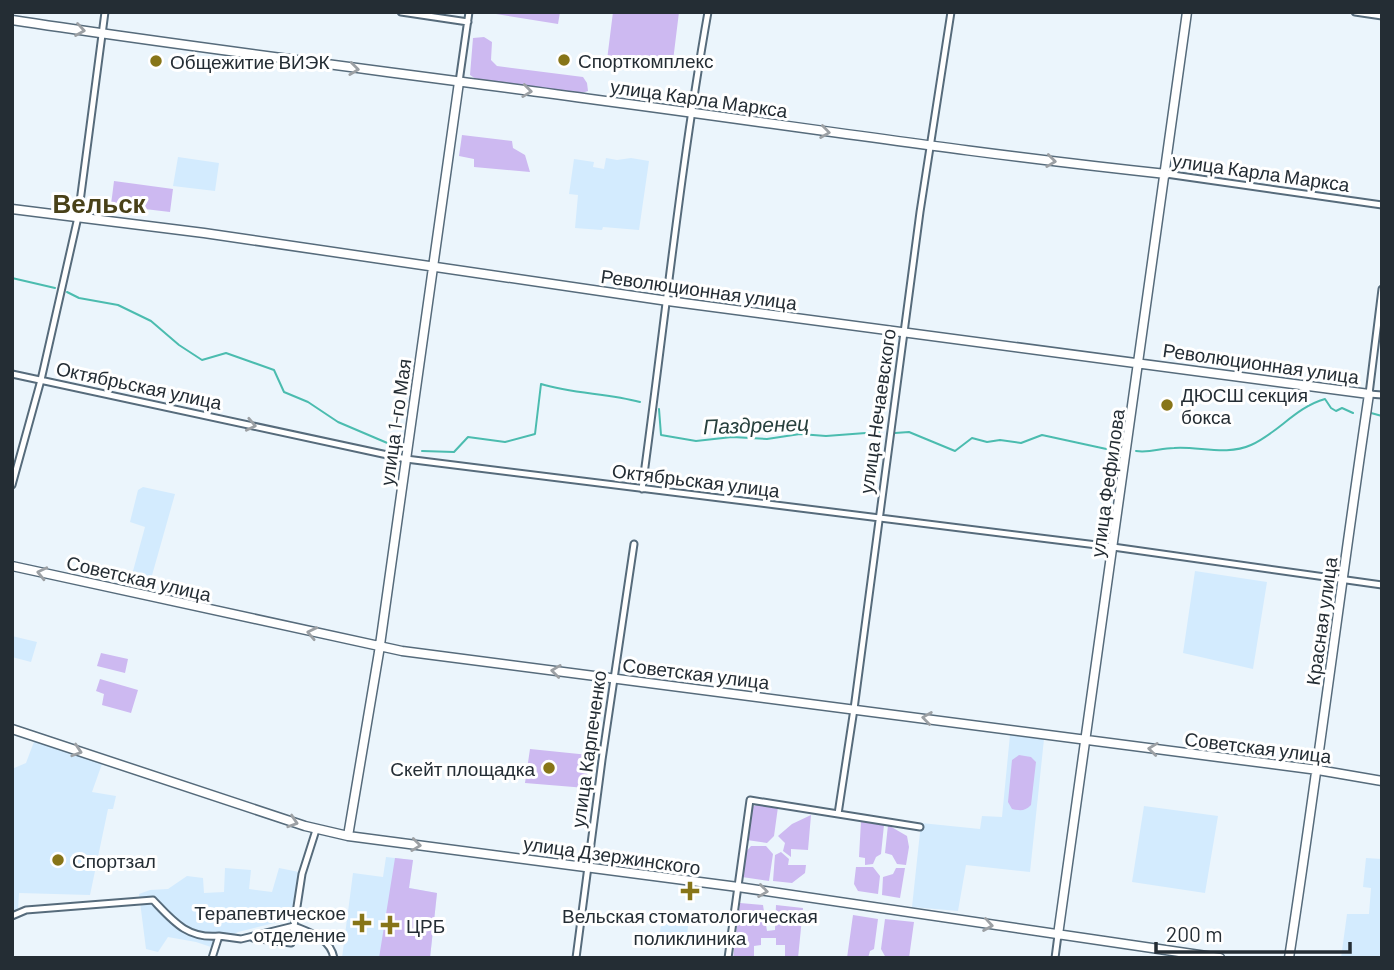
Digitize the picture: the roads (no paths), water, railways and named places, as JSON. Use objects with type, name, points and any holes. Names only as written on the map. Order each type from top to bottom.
[{"type":"main road","name":"улица Фефилова","points":[[1058,936],[1187,12]]},
{"type":"main road","name":"улица Карла Маркса","points":[[12,20],[930,146],[1166,174]]},
{"type":"main road","name":"улица 1-го Мая","points":[[348,836],[379,647],[459,82]]},
{"type":"main road","name":"Революционная улица","points":[[12,209],[434,266],[668,301],[1369,394]]},
{"type":"main road","name":"Красная улица","points":[[1289,958],[1318,770],[1369,394]]},
{"type":"main road","name":"Советская улица","points":[[12,566],[379,647],[1318,770],[1382,781]]},
{"type":"main road","name":"улица Дзержинского","points":[[12,729],[316,830],[738,887],[1220,958]]},
{"type":"street","points":[[12,485],[41,380],[78,217],[105,12]]},
{"type":"street","points":[[401,12],[467,22]]},
{"type":"street","name":"улица 1-го Мая","points":[[459,82],[469,12]]},
{"type":"street","points":[[642,489],[668,301],[677,204],[708,12]]},
{"type":"street","name":"улица Нечаевского","points":[[838,814],[855,709],[878,518],[951,12]]},
{"type":"street","points":[[1355,12],[1382,16]]},
{"type":"street","name":"улица Карла Маркса","points":[[1166,174],[1382,205]]},
{"type":"street","name":"Красная улица","points":[[1369,394],[1382,289]]},
{"type":"street","name":"Октябрьская улица","points":[[12,373],[406,459],[1113,547],[1382,585]]},
{"type":"street","name":"Революционная улица","points":[[1369,394],[1382,395]]},
{"type":"street","name":"улица Карпеченко","points":[[576,958],[613,678],[634,544]]},
{"type":"street","points":[[728,958],[750,800],[920,827]]},
{"type":"street","points":[[12,916],[26,910],[153,900],[178,926],[203,937],[291,943],[302,874],[316,830]]},
{"type":"street","points":[[247,938],[294,926],[317,935],[329,945],[334,958]]},
{"type":"street","points":[[212,958],[219,936]]},
{"type":"street","name":"улица Фефилова","points":[[1055,958],[1058,936]]},
{"type":"waterway","name":"Паздренец","points":[[12,278],[55,288]]},
{"type":"waterway","name":"Паздренец","points":[[67,292],[79,298],[118,305],[151,321],[202,360],[226,353],[274,370],[284,392],[308,402],[338,422],[392,445]]},
{"type":"waterway","name":"Паздренец","points":[[422,451],[454,452],[468,437],[505,442],[535,434],[541,384],[640,402]]},
{"type":"waterway","name":"Паздренец","points":[[1136,451],[1242,448],[1261,440],[1305,408],[1325,399],[1336,411],[1342,408],[1353,413]]},
{"type":"waterway","name":"Паздренец","points":[[659,409],[661,435],[696,441],[732,437],[767,439],[800,434],[826,436],[879,432]]},
{"type":"waterway","name":"Паздренец","points":[[1371,413],[1382,416]]},
{"type":"waterway","name":"Паздренец","points":[[895,433],[909,432],[955,451],[972,438],[987,442],[1000,440],[1021,443],[1042,435],[1111,450],[1119,448]]},
{"type":"place","name":"Спорткомплекс","points":[[564,60]]},
{"type":"place","name":"Общежитие ВИЭК","points":[[156,61]]},
{"type":"place","name":"ДЮСШ секция бокса","points":[[1167,405]]},
{"type":"place","name":"Скейт площадка","points":[[549,768]]},
{"type":"place","name":"Спортзал","points":[[58,860]]},
{"type":"place","name":"Вельская стоматологическая поликлиника","points":[[690,891]]},
{"type":"place","name":"Терапевтическое отделение","points":[[362,923]]},
{"type":"place","name":"ЦРБ","points":[[390,925]]},
{"type":"district","name":"Вельск","points":[[99,202]]}]
